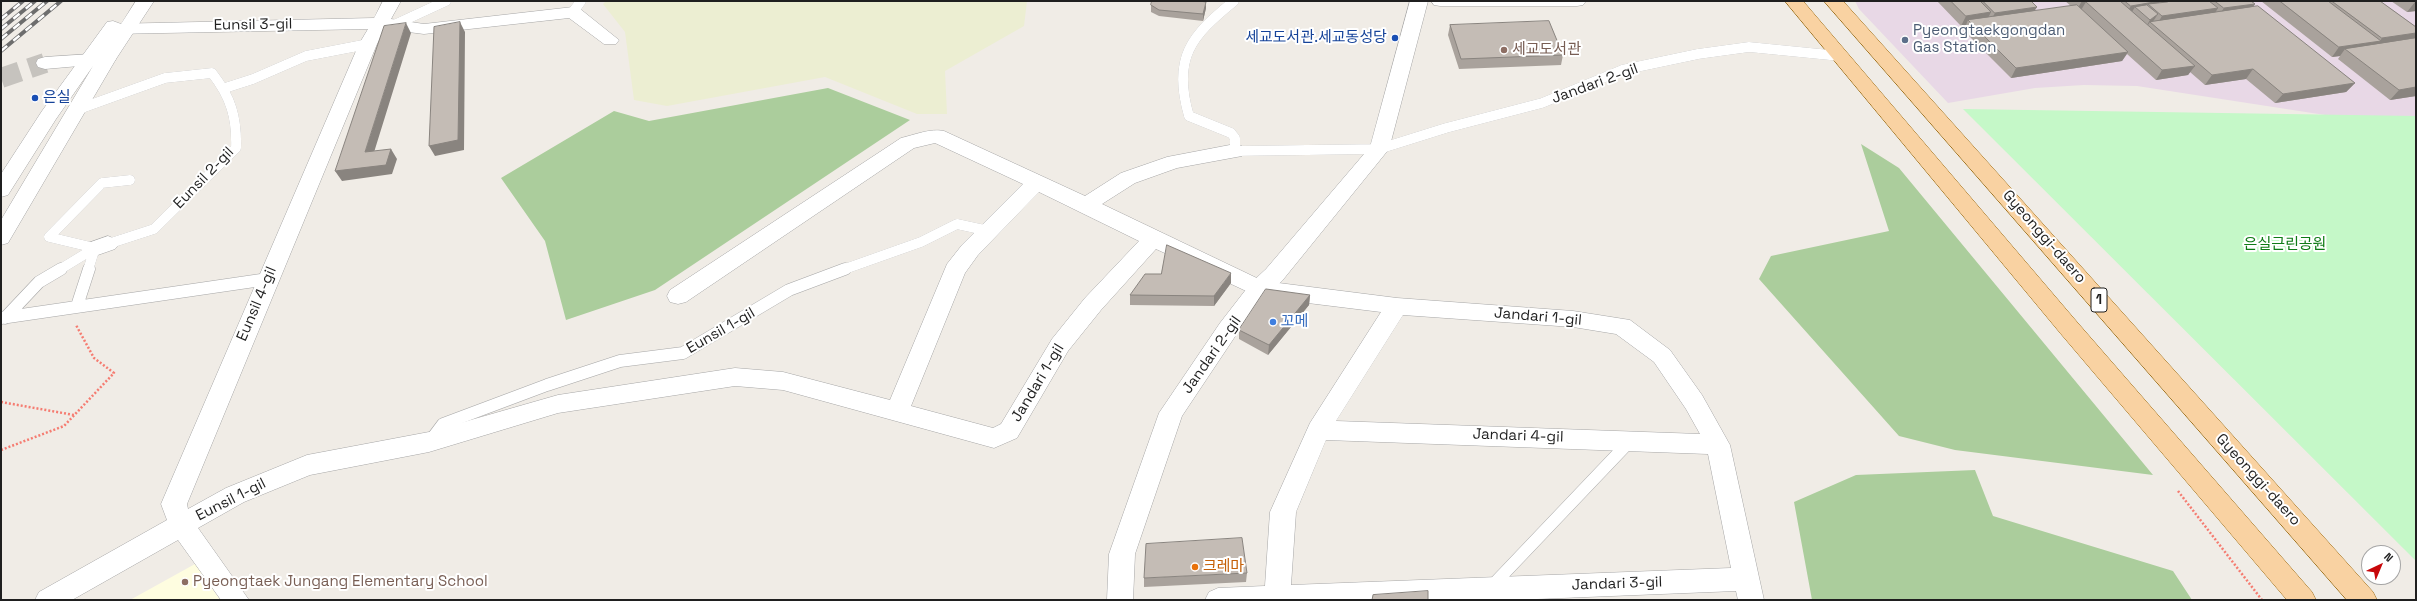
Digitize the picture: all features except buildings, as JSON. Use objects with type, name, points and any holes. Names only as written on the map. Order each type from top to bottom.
[{"type":"main road","points":[[1794,1],[2069,328],[2303,600]]},
{"type":"main road","name":"Gyeonggi-daero","points":[[1833,1],[2364,600]]},
{"type":"street","points":[[1,238],[79,109],[107,59],[120,28],[128,1]]},
{"type":"street","points":[[1,190],[87,61],[145,1]]},
{"type":"street","name":"Eunsil 4-gil","points":[[236,600],[182,526],[174,504],[368,44],[387,24],[392,1]]},
{"type":"street","name":"Jandari 2-gil","points":[[1120,600],[1122,554],[1171,413],[1228,329],[1259,289],[1274,275],[1379,149],[1419,1]]},
{"type":"street","points":[[1440,1],[1577,1]]},
{"type":"street","points":[[577,7],[610,40]]},
{"type":"street","name":"Eunsil 3-gil","points":[[120,28],[387,24],[424,29],[577,7]]},
{"type":"street","points":[[45,63],[107,59]]},
{"type":"street","points":[[678,296],[908,143],[937,136],[1086,205],[1128,178],[1174,162],[1235,151]]},
{"type":"street","points":[[892,410],[955,270],[970,250],[1037,182]]},
{"type":"street","name":"Jandari 1-gil","points":[[1086,205],[1153,240],[1259,289],[1397,306],[1573,319],[1622,326],[1662,356],[1694,402],[1718,445],[1749,589]]},
{"type":"street","name":"Jandari 1-gil","points":[[892,410],[994,438],[1009,431],[1060,345],[1093,304],[1153,240]]},
{"type":"street","points":[[1277,598],[1283,512],[1318,430],[1397,306]]},
{"type":"street","name":"Eunsil 1-gil","points":[[48,600],[182,526],[235,494],[307,465],[429,442],[558,404],[735,377],[782,381],[892,410]]},
{"type":"street","name":"Jandari 4-gil","points":[[1318,430],[1631,440],[1718,445]]},
{"type":"street","name":"Jandari 3-gil","points":[[1218,600],[1277,598],[1442,597],[1488,590],[1749,589]]},
{"type":"lane","name":"Eunsil 3-gil","points":[[387,24],[446,1]]},
{"type":"lane","points":[[1234,1],[1190,44],[1185,72],[1185,105],[1189,116],[1207,124],[1229,130],[1235,137],[1235,151]]},
{"type":"lane","points":[[225,88],[253,79],[306,56],[368,44]]},
{"type":"lane","name":"Jandari 2-gil","points":[[1235,151],[1379,149],[1446,128],[1542,103],[1622,70],[1698,54],[1749,47],[1840,56]]},
{"type":"lane","name":"Eunsil 2-gil","points":[[3,318],[39,282],[102,246],[154,229],[236,148],[238,125],[225,88],[212,74],[166,78],[79,109]]},
{"type":"lane","points":[[76,306],[102,246],[49,237],[102,183],[130,180]]},
{"type":"lane","name":"Eunsil 1-gil","points":[[429,442],[443,424],[547,385],[620,361],[684,353],[790,290],[827,274],[921,242],[957,224],[989,231]]},
{"type":"lane","points":[[3,318],[76,306],[268,279]]},
{"type":"lane","points":[[1488,590],[1631,440]]},
{"type":"path","points":[[1,450],[64,426],[114,373],[94,358],[77,325],[69,326]]},
{"type":"path","points":[[1,402],[74,415]]},
{"type":"shaded area","points":[[606,1],[1027,1],[1024,26],[945,71],[947,114],[917,114],[825,77],[667,106],[634,100],[625,32],[603,4]]},
{"type":"shaded area","points":[[1855,1],[2416,1],[2416,129],[2137,86],[2084,85],[2035,88],[1948,103],[1859,9]]},
{"type":"shaded area","name":"Pyeongtaek Jungang Elementary School","points":[[195,564],[220,600],[130,600]]},
{"type":"green space","points":[[828,88],[910,120],[655,290],[566,320],[545,241],[501,178],[614,111],[649,121]]},
{"type":"green space","name":"은실근린공원","points":[[1963,109],[2416,116],[2416,561]]},
{"type":"green space","points":[[1861,144],[1899,168],[2153,475],[1955,450],[1899,436],[1759,279],[1771,256],[1889,231]]},
{"type":"green space","points":[[1975,470],[1993,516],[2173,571],[2192,600],[1812,600],[1794,502],[1856,475]]},
{"type":"tunnel","points":[[1,78],[45,63]]},
{"type":"railway","points":[[1,19],[23,1]]},
{"type":"railway","points":[[1,29],[35,1]]},
{"type":"railway","points":[[1,39],[47,1]]},
{"type":"railway","points":[[1,51],[61,1]]},
{"type":"place","name":"세교도서관.세교동성당","points":[[1395,38]]},
{"type":"place","name":"Pyeongtaekgongdan Gas Station","points":[[1905,40]]},
{"type":"place","name":"세교도서관","points":[[1504,50]]},
{"type":"place","name":"은실","points":[[35,98]]},
{"type":"place","name":"꼬메","points":[[1273,322]]},
{"type":"place","name":"크레마","points":[[1195,567]]},
{"type":"place","name":"Pyeongtaek Jungang Elementary School","points":[[185,582]]}]
